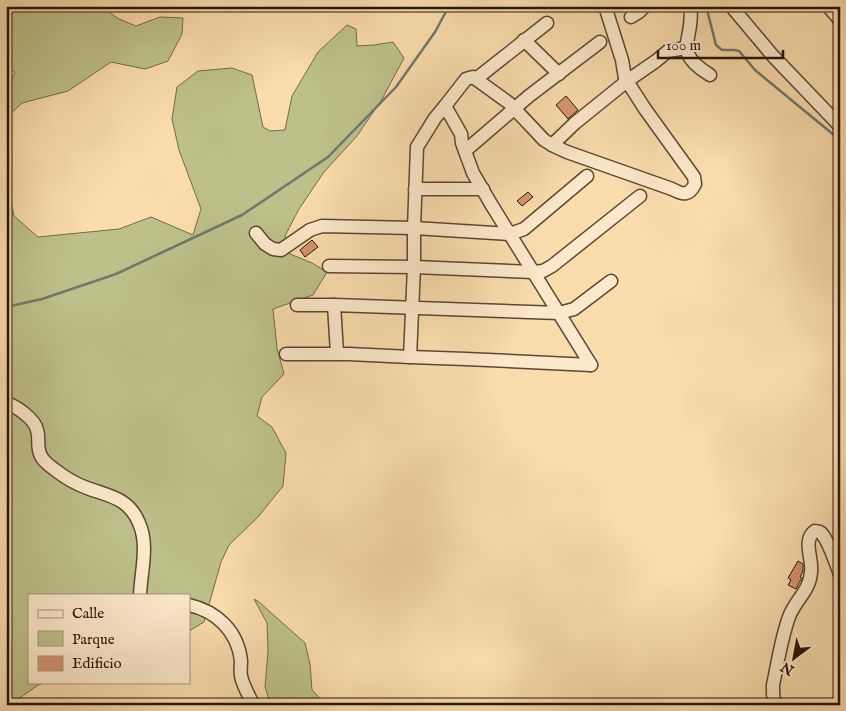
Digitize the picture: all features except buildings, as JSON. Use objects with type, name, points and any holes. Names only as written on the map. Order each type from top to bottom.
[{"type":"street","points":[[410,357],[417,147],[434,118],[466,79],[473,77],[509,103],[544,140],[552,145],[679,193],[690,192],[695,184],[694,177],[627,81],[605,6]]},
{"type":"street","points":[[631,17],[645,6]]},
{"type":"street","points":[[690,6],[692,19],[686,44],[687,52],[696,65],[710,75]]},
{"type":"street","points":[[731,6],[773,56],[840,126]]},
{"type":"street","points":[[828,6],[840,20]]},
{"type":"street","points":[[476,79],[547,23]]},
{"type":"street","points":[[524,40],[559,74]]},
{"type":"street","points":[[465,151],[514,108],[600,42]]},
{"type":"street","points":[[552,145],[575,123],[668,50],[686,48]]},
{"type":"street","points":[[286,354],[337,353],[591,365],[482,189],[473,173],[465,151],[462,134],[445,106]]},
{"type":"street","points":[[256,234],[265,244],[273,249],[281,250],[310,230],[322,226],[414,228],[510,234],[524,229],[587,176]]},
{"type":"street","points":[[415,189],[482,189]]},
{"type":"street","points":[[329,266],[543,271],[552,266],[640,196]]},
{"type":"street","points":[[297,305],[413,307],[559,313],[574,309],[611,281]]},
{"type":"street","points":[[334,305],[337,353]]},
{"type":"street","points":[[6,404],[16,407],[27,415],[37,428],[41,458],[70,480],[86,488],[114,496],[127,505],[134,513],[140,523],[144,543],[140,594]]},
{"type":"street","points":[[775,705],[773,685],[784,632],[790,614],[808,587],[812,572],[808,543],[811,534],[815,531],[823,535],[840,574]]},
{"type":"street","points":[[190,604],[202,608],[213,615],[232,634],[241,660],[240,673],[243,684],[253,705]]},
{"type":"green space","points":[[6,6],[100,6],[119,19],[136,26],[160,17],[183,18],[182,34],[168,61],[145,69],[111,62],[68,91],[22,103],[6,119],[6,91],[15,72],[6,67]]},
{"type":"green space","points":[[347,25],[356,29],[357,46],[393,42],[404,58],[382,99],[357,136],[324,172],[299,209],[285,236],[290,254],[312,263],[327,272],[313,295],[273,309],[277,348],[284,374],[262,397],[257,416],[272,427],[286,453],[283,486],[258,517],[229,545],[221,562],[204,622],[190,630],[190,594],[28,594],[28,684],[42,684],[10,705],[6,705],[6,172],[14,216],[38,237],[119,229],[151,217],[193,235],[201,209],[179,150],[172,119],[177,87],[198,71],[232,68],[252,75],[263,127],[270,131],[285,130],[292,96],[318,52]]},
{"type":"green space","points":[[254,599],[305,643],[310,664],[312,690],[326,705],[271,705],[265,687],[268,651],[267,623]]},
{"type":"waterway","points":[[6,307],[42,299],[116,274],[242,215],[328,157],[396,87],[435,32],[449,6]]},
{"type":"waterway","points":[[706,6],[716,45],[722,50],[739,51],[755,70],[840,140]]}]
